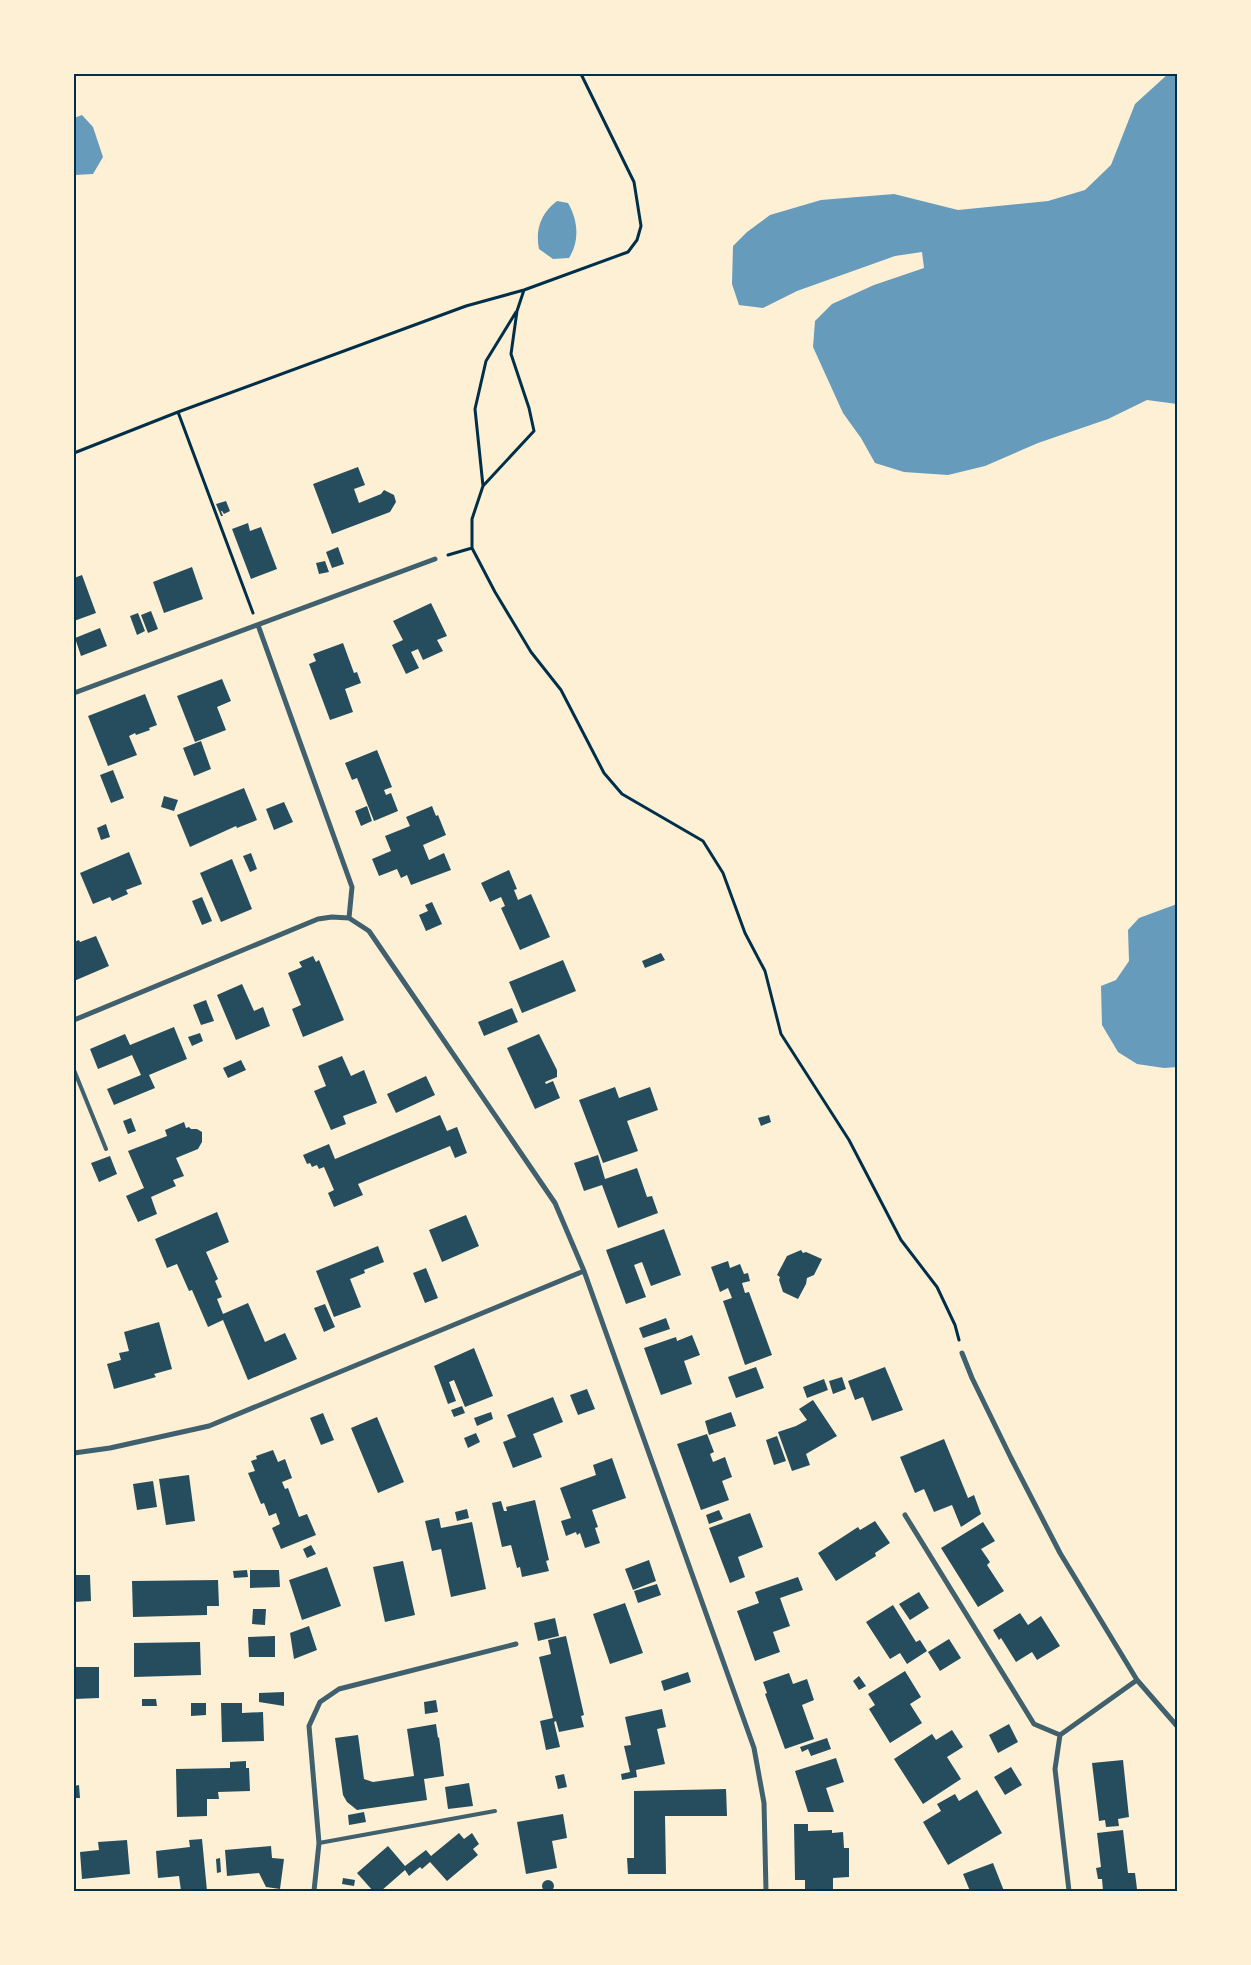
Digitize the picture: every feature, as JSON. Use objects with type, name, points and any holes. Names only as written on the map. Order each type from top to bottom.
[{"type":"street","points":[[74,694],[435,559]]},
{"type":"street","points":[[258,625],[352,887],[349,918]]},
{"type":"street","points":[[74,1020],[318,919],[332,917],[349,918],[369,931],[555,1203],[584,1272],[754,1748],[764,1803],[766,1891]]},
{"type":"street","points":[[74,1453],[110,1448],[209,1426],[584,1272]]},
{"type":"street","points":[[962,1353],[972,1378],[1011,1458],[1060,1552],[1137,1680],[1177,1726]]},
{"type":"street","points":[[906,1515],[1034,1724],[1060,1735]]},
{"type":"street","points":[[314,1891],[319,1843],[310,1726],[320,1702],[339,1689],[516,1644]]},
{"type":"street","points":[[1069,1891],[1055,1769],[1060,1735],[1137,1680]]},
{"type":"lane","points":[[74,1070],[106,1149]]},
{"type":"lane","points":[[319,1843],[495,1811]]},
{"type":"path","points":[[74,453],[178,412],[466,306],[524,290],[628,252],[637,240],[641,226],[634,182],[581,74]]},
{"type":"path","points":[[524,290],[517,311],[511,354],[529,408],[534,431],[483,486],[472,518],[472,548],[495,592],[531,652],[561,690],[604,773],[622,794],[703,841],[723,873],[745,933],[765,971],[781,1034],[849,1140],[901,1240],[937,1287],[955,1325],[962,1353]]},
{"type":"path","points":[[483,486],[475,409],[486,361],[517,311]]},
{"type":"path","points":[[178,412],[258,625]]},
{"type":"path","points":[[435,559],[472,548]]},
{"type":"water","points":[[1168,74],[1177,74],[1177,404],[1147,400],[1108,419],[1038,443],[985,466],[948,475],[904,472],[875,463],[861,438],[843,413],[813,347],[815,321],[832,304],[874,285],[924,268],[922,252],[895,256],[797,291],[763,308],[739,305],[732,284],[733,246],[747,232],[770,215],[821,200],[894,194],[958,210],[1048,201],[1085,190],[1111,165],[1135,104]]},
{"type":"water","points":[[82,115],[93,127],[103,157],[93,174],[75,175],[74,118]]},
{"type":"water","points":[[557,201],[568,203],[576,223],[575,245],[569,258],[553,259],[539,249],[538,235],[540,222],[551,206]]},
{"type":"water","points":[[1177,904],[1177,1067],[1164,1068],[1137,1064],[1118,1052],[1102,1025],[1101,986],[1116,980],[1129,961],[1128,930],[1139,918]]},
{"type":"building","points":[[358,467],[365,485],[354,489],[359,503],[381,494],[384,490],[394,495],[396,502],[390,512],[332,534],[313,484]]},
{"type":"building","points":[[226,501],[230,511],[224,514],[221,511],[223,516],[221,516],[216,504]]},
{"type":"building","points":[[248,523],[250,531],[261,527],[277,569],[251,579],[232,529]]},
{"type":"building","points":[[338,547],[344,564],[332,568],[326,552]]},
{"type":"building","points":[[325,561],[329,572],[319,574],[316,563]]},
{"type":"building","points":[[192,567],[203,599],[164,613],[153,582]]},
{"type":"building","points":[[82,575],[96,613],[74,621],[74,578]]},
{"type":"building","points":[[431,603],[447,636],[437,640],[443,651],[423,660],[418,649],[411,652],[419,668],[406,674],[392,645],[403,640],[393,621]]},
{"type":"building","points":[[151,611],[158,629],[148,633],[141,615]]},
{"type":"building","points":[[138,613],[145,631],[137,635],[130,616]]},
{"type":"building","points":[[100,628],[107,646],[81,656],[75,638]]},
{"type":"building","points":[[343,643],[354,673],[357,672],[361,683],[345,689],[353,712],[330,720],[309,664],[316,661],[313,654]]},
{"type":"building","points":[[222,679],[231,701],[217,707],[226,730],[195,742],[177,696]]},
{"type":"building","points":[[145,694],[157,725],[149,728],[150,730],[129,736],[137,755],[108,766],[88,716]]},
{"type":"building","points":[[201,741],[211,769],[194,776],[183,748]]},
{"type":"building","points":[[377,750],[392,787],[384,790],[386,795],[391,793],[398,811],[374,821],[357,778],[352,780],[345,763]]},
{"type":"building","points":[[113,770],[124,798],[111,803],[100,775]]},
{"type":"building","points":[[244,788],[257,820],[237,828],[236,826],[190,847],[177,815]]},
{"type":"building","points":[[164,796],[178,800],[174,811],[161,807]]},
{"type":"building","points":[[284,802],[293,822],[274,830],[266,809]]},
{"type":"building","points":[[367,806],[372,821],[361,826],[355,811]]},
{"type":"building","points":[[432,806],[446,835],[423,845],[429,860],[444,853],[451,870],[411,885],[407,875],[401,878],[397,869],[379,876],[372,859],[391,851],[385,836],[410,826],[406,817]]},
{"type":"building","points":[[106,824],[110,837],[101,840],[97,828]]},
{"type":"building","points":[[129,852],[142,884],[126,890],[128,894],[112,901],[110,897],[93,904],[80,873]]},
{"type":"building","points":[[251,853],[257,869],[250,872],[243,856]]},
{"type":"building","points":[[232,859],[252,909],[221,922],[200,873]]},
{"type":"building","points":[[509,870],[517,889],[514,890],[518,900],[531,894],[550,937],[520,950],[501,908],[505,906],[501,897],[490,902],[481,883]]},
{"type":"building","points":[[202,897],[212,921],[202,925],[192,901]]},
{"type":"building","points":[[432,902],[442,924],[426,931],[419,915],[428,911],[425,905]]},
{"type":"building","points":[[96,936],[109,966],[74,981],[74,942],[79,940],[80,942]]},
{"type":"building","points":[[661,953],[665,960],[645,968],[642,961]]},
{"type":"building","points":[[313,956],[316,962],[319,960],[344,1020],[303,1037],[292,1009],[301,1005],[288,973],[302,967],[299,962]]},
{"type":"building","points":[[563,960],[576,991],[522,1013],[509,982]]},
{"type":"building","points":[[242,984],[254,1011],[263,1007],[270,1026],[236,1040],[217,995]]},
{"type":"building","points":[[206,1000],[214,1021],[201,1025],[193,1005]]},
{"type":"building","points":[[512,1008],[518,1022],[484,1036],[478,1022]]},
{"type":"building","points":[[174,1027],[187,1059],[149,1075],[155,1088],[114,1105],[107,1089],[141,1075],[132,1055],[98,1069],[90,1049],[125,1034],[130,1045]]},
{"type":"building","points":[[200,1033],[203,1041],[192,1046],[188,1037]]},
{"type":"building","points":[[539,1034],[557,1070],[557,1077],[545,1082],[546,1084],[553,1081],[560,1098],[535,1109],[507,1048]]},
{"type":"building","points":[[342,1056],[351,1076],[364,1070],[377,1103],[343,1116],[346,1124],[331,1130],[314,1091],[326,1086],[318,1066]]},
{"type":"building","points":[[241,1060],[246,1070],[228,1078],[223,1068]]},
{"type":"building","points":[[426,1076],[435,1095],[396,1113],[387,1094]]},
{"type":"building","points":[[615,1087],[619,1098],[650,1087],[658,1110],[627,1121],[638,1151],[603,1163],[579,1100]]},
{"type":"building","points":[[440,1115],[447,1131],[457,1127],[467,1153],[455,1158],[450,1146],[358,1184],[363,1195],[334,1207],[328,1193],[334,1190],[324,1167],[319,1169],[317,1165],[312,1167],[310,1163],[307,1164],[303,1155],[329,1144],[335,1159]]},
{"type":"building","points":[[769,1115],[771,1122],[761,1126],[758,1118]]},
{"type":"building","points":[[131,1118],[136,1131],[128,1134],[123,1121]]},
{"type":"building","points":[[184,1122],[186,1128],[197,1129],[202,1132],[202,1142],[198,1149],[176,1158],[184,1176],[173,1180],[176,1186],[151,1197],[157,1214],[138,1222],[126,1196],[144,1188],[128,1151],[167,1136],[165,1130]]},
{"type":"building","points":[[598,1155],[605,1179],[637,1168],[647,1197],[652,1196],[658,1213],[618,1228],[602,1185],[584,1191],[574,1163]]},
{"type":"building","points":[[110,1156],[117,1174],[99,1182],[91,1163]]},
{"type":"building","points":[[217,1212],[229,1242],[206,1252],[218,1279],[215,1281],[222,1297],[217,1299],[223,1314],[248,1303],[265,1342],[285,1333],[297,1359],[248,1380],[223,1320],[208,1327],[192,1290],[189,1291],[177,1264],[167,1268],[155,1239]]},
{"type":"building","points":[[466,1215],[479,1246],[442,1262],[429,1230]]},
{"type":"building","points":[[664,1229],[681,1275],[651,1286],[642,1262],[634,1265],[646,1297],[626,1304],[606,1250]]},
{"type":"building","points":[[378,1246],[384,1262],[364,1270],[365,1273],[350,1279],[361,1307],[334,1317],[316,1271]]},
{"type":"building","points":[[801,1250],[803,1253],[806,1252],[822,1259],[814,1275],[807,1278],[798,1299],[783,1292],[779,1280],[780,1277],[777,1275],[787,1256]]},
{"type":"building","points":[[728,1261],[730,1268],[740,1264],[744,1274],[748,1273],[750,1281],[742,1283],[745,1293],[749,1292],[772,1355],[745,1365],[723,1301],[732,1298],[728,1288],[720,1292],[711,1267]]},
{"type":"building","points":[[426,1268],[438,1298],[425,1303],[413,1273]]},
{"type":"building","points":[[325,1304],[335,1327],[324,1332],[314,1308]]},
{"type":"building","points":[[666,1318],[670,1329],[643,1338],[639,1328]]},
{"type":"building","points":[[159,1322],[172,1369],[154,1374],[156,1377],[114,1389],[107,1364],[121,1360],[119,1353],[129,1351],[124,1332]]},
{"type":"building","points":[[692,1335],[700,1355],[684,1361],[692,1384],[661,1395],[644,1348],[676,1337],[677,1341]]},
{"type":"building","points":[[474,1348],[493,1396],[465,1407],[454,1380],[449,1382],[456,1401],[448,1404],[434,1366]]},
{"type":"building","points":[[756,1367],[764,1388],[736,1398],[728,1377]]},
{"type":"building","points":[[885,1367],[903,1410],[872,1421],[863,1397],[855,1400],[848,1381]]},
{"type":"building","points":[[842,1377],[846,1389],[833,1394],[829,1381]]},
{"type":"building","points":[[824,1379],[828,1390],[807,1398],[803,1387]]},
{"type":"building","points":[[587,1389],[595,1409],[578,1415],[570,1395]]},
{"type":"building","points":[[553,1397],[563,1422],[533,1434],[542,1457],[513,1468],[503,1442],[516,1437],[507,1415]]},
{"type":"building","points":[[813,1400],[837,1436],[806,1454],[810,1465],[792,1471],[778,1432],[807,1420],[799,1409]]},
{"type":"building","points":[[462,1406],[465,1413],[454,1417],[451,1410]]},
{"type":"building","points":[[491,1412],[493,1419],[477,1426],[474,1418]]},
{"type":"building","points":[[731,1412],[736,1426],[709,1435],[705,1421]]},
{"type":"building","points":[[323,1413],[334,1440],[321,1445],[310,1418]]},
{"type":"building","points":[[377,1417],[404,1482],[378,1493],[351,1428]]},
{"type":"building","points":[[476,1433],[480,1442],[468,1448],[464,1438]]},
{"type":"building","points":[[707,1434],[714,1452],[710,1454],[713,1462],[725,1457],[732,1477],[722,1481],[729,1500],[701,1510],[677,1444]]},
{"type":"building","points":[[777,1436],[786,1461],[774,1465],[766,1440]]},
{"type":"building","points":[[944,1439],[968,1498],[974,1495],[981,1514],[961,1527],[952,1505],[934,1512],[924,1489],[915,1493],[900,1457]]},
{"type":"building","points":[[273,1450],[278,1462],[285,1459],[292,1478],[282,1482],[285,1489],[288,1488],[299,1517],[307,1514],[316,1535],[281,1549],[272,1528],[280,1524],[276,1513],[269,1516],[264,1503],[261,1504],[248,1473],[255,1471],[251,1461],[257,1459],[256,1456]]},
{"type":"building","points":[[612,1458],[626,1498],[592,1510],[598,1527],[595,1528],[600,1543],[585,1548],[580,1533],[577,1535],[576,1532],[566,1536],[561,1521],[571,1518],[560,1488],[596,1475],[593,1465]]},
{"type":"building","points":[[189,1475],[195,1521],[166,1525],[159,1479]]},
{"type":"building","points":[[153,1481],[157,1507],[137,1510],[133,1484]]},
{"type":"building","points":[[535,1500],[549,1560],[546,1561],[549,1571],[522,1577],[520,1567],[517,1568],[511,1545],[502,1547],[492,1503],[501,1501],[504,1511],[507,1511],[506,1507]]},
{"type":"building","points":[[467,1509],[469,1518],[457,1521],[455,1512]]},
{"type":"building","points":[[719,1510],[723,1519],[709,1524],[706,1515]]},
{"type":"building","points":[[750,1513],[763,1547],[738,1557],[745,1577],[730,1583],[709,1528]]},
{"type":"building","points":[[439,1518],[441,1528],[472,1522],[486,1589],[451,1597],[441,1549],[432,1551],[425,1521]]},
{"type":"building","points":[[875,1521],[890,1543],[875,1553],[876,1556],[836,1581],[818,1553],[858,1527],[860,1530]]},
{"type":"building","points":[[983,1522],[995,1541],[981,1549],[990,1562],[987,1565],[1004,1591],[978,1607],[941,1548]]},
{"type":"building","points":[[311,1545],[316,1554],[307,1558],[303,1549]]},
{"type":"building","points":[[649,1560],[656,1581],[633,1590],[625,1569]]},
{"type":"building","points":[[403,1561],[415,1615],[385,1622],[373,1567]]},
{"type":"building","points":[[327,1567],[341,1606],[302,1620],[289,1580]]},
{"type":"building","points":[[247,1570],[248,1577],[234,1578],[233,1571]]},
{"type":"building","points":[[250,1570],[279,1570],[280,1587],[250,1588]]},
{"type":"building","points":[[74,1575],[90,1575],[91,1601],[74,1602]]},
{"type":"building","points":[[798,1577],[803,1590],[780,1598],[790,1626],[773,1632],[780,1652],[755,1661],[737,1611],[759,1603],[755,1592]]},
{"type":"building","points":[[218,1580],[219,1606],[207,1606],[207,1615],[133,1617],[132,1581]]},
{"type":"building","points":[[657,1584],[661,1595],[638,1603],[634,1591]]},
{"type":"building","points":[[919,1592],[929,1608],[910,1620],[899,1604]]},
{"type":"building","points":[[625,1603],[643,1653],[610,1664],[593,1614]]},
{"type":"building","points":[[893,1605],[916,1642],[920,1640],[927,1651],[907,1664],[900,1653],[890,1659],[866,1622]]},
{"type":"building","points":[[253,1609],[266,1609],[265,1625],[252,1624]]},
{"type":"building","points":[[1020,1613],[1028,1625],[1041,1616],[1060,1646],[1037,1660],[1032,1652],[1016,1662],[1001,1638],[999,1640],[993,1630]]},
{"type":"building","points":[[555,1618],[559,1636],[538,1641],[534,1623]]},
{"type":"building","points":[[309,1626],[317,1650],[294,1659],[290,1633]]},
{"type":"building","points":[[275,1636],[275,1657],[249,1657],[248,1637]]},
{"type":"building","points":[[566,1636],[584,1715],[581,1716],[584,1727],[559,1732],[556,1721],[554,1722],[560,1747],[546,1750],[540,1721],[553,1718],[539,1657],[551,1654],[548,1640]]},
{"type":"building","points":[[949,1639],[961,1658],[940,1671],[928,1652]]},
{"type":"building","points":[[200,1642],[201,1675],[134,1677],[134,1643]]},
{"type":"building","points":[[74,1667],[99,1667],[99,1698],[74,1699]]},
{"type":"building","points":[[905,1671],[921,1697],[910,1704],[922,1723],[890,1743],[869,1709],[875,1705],[868,1694]]},
{"type":"building","points":[[688,1672],[691,1682],[664,1691],[661,1681]]},
{"type":"building","points":[[789,1673],[793,1684],[807,1679],[814,1700],[802,1705],[814,1739],[785,1749],[765,1694],[767,1693],[763,1682]]},
{"type":"building","points":[[859,1676],[866,1686],[859,1690],[853,1681]]},
{"type":"building","points":[[284,1692],[284,1706],[259,1702],[259,1693]]},
{"type":"building","points":[[142,1699],[156,1699],[157,1706],[142,1706]]},
{"type":"building","points":[[436,1700],[438,1712],[425,1714],[424,1702]]},
{"type":"building","points":[[191,1703],[206,1703],[206,1715],[191,1716]]},
{"type":"building","points":[[221,1703],[242,1703],[242,1713],[263,1712],[264,1741],[222,1742]]},
{"type":"building","points":[[662,1709],[666,1727],[657,1729],[665,1764],[636,1770],[637,1777],[622,1780],[621,1774],[630,1772],[624,1746],[631,1745],[625,1717]]},
{"type":"building","points":[[436,1724],[444,1776],[424,1779],[427,1800],[357,1810],[347,1802],[343,1795],[335,1738],[358,1735],[364,1779],[373,1782],[414,1776],[407,1729]]},
{"type":"building","points":[[1009,1724],[1018,1742],[998,1753],[989,1735]]},
{"type":"building","points":[[952,1730],[963,1747],[947,1757],[961,1779],[923,1804],[894,1759],[932,1734],[936,1740]]},
{"type":"building","points":[[827,1738],[831,1749],[811,1756],[808,1749],[802,1752],[800,1747]]},
{"type":"building","points":[[836,1758],[844,1782],[826,1788],[834,1812],[808,1812],[795,1771]]},
{"type":"building","points":[[1123,1760],[1129,1817],[1118,1819],[1119,1826],[1106,1827],[1105,1820],[1099,1821],[1092,1763]]},
{"type":"building","points":[[246,1761],[246,1768],[249,1768],[250,1791],[218,1792],[219,1799],[207,1799],[207,1816],[177,1817],[176,1769],[230,1768],[230,1762]]},
{"type":"building","points":[[1011,1767],[1022,1785],[1005,1795],[994,1777]]},
{"type":"building","points":[[564,1774],[567,1787],[558,1789],[555,1776]]},
{"type":"building","points":[[469,1783],[473,1806],[448,1809],[445,1787]]},
{"type":"building","points":[[79,1785],[80,1798],[74,1798],[74,1786]]},
{"type":"building","points":[[726,1789],[727,1816],[665,1816],[666,1874],[628,1874],[627,1858],[634,1858],[634,1791]]},
{"type":"building","points":[[977,1790],[1002,1833],[948,1865],[923,1822],[941,1811],[937,1804],[955,1794],[959,1801]]},
{"type":"building","points":[[364,1812],[366,1822],[349,1825],[348,1815]]},
{"type":"building","points":[[563,1814],[567,1838],[552,1841],[557,1868],[526,1874],[517,1822]]},
{"type":"building","points":[[794,1824],[808,1824],[808,1831],[832,1830],[832,1833],[843,1832],[844,1848],[849,1848],[849,1877],[833,1878],[833,1889],[805,1891],[805,1880],[795,1880]]},
{"type":"building","points":[[1123,1830],[1128,1873],[1135,1873],[1137,1889],[1130,1891],[1103,1891],[1102,1879],[1098,1879],[1096,1868],[1101,1867],[1097,1833]]},
{"type":"building","points":[[459,1833],[464,1839],[472,1833],[479,1844],[473,1849],[478,1855],[447,1881],[430,1862],[409,1876],[405,1870],[381,1891],[373,1891],[357,1873],[388,1846],[405,1866],[426,1850],[431,1856]]},
{"type":"building","points":[[202,1839],[207,1891],[181,1891],[179,1876],[158,1878],[156,1851],[190,1847],[189,1840]]},
{"type":"building","points":[[127,1840],[130,1874],[82,1879],[80,1852],[99,1850],[98,1842]]},
{"type":"building","points":[[271,1846],[272,1858],[284,1859],[280,1889],[266,1887],[259,1873],[227,1876],[225,1850]]},
{"type":"building","points":[[220,1858],[221,1872],[217,1873],[216,1859]]},
{"type":"building","points":[[993,1863],[1004,1891],[970,1891],[963,1874]]},
{"type":"building","points":[[343,1878],[355,1880],[354,1886],[342,1884]]},
{"type":"building","points":[[550,1880],[553,1881],[553,1891],[546,1892],[543,1891],[542,1884],[543,1881]]}]
